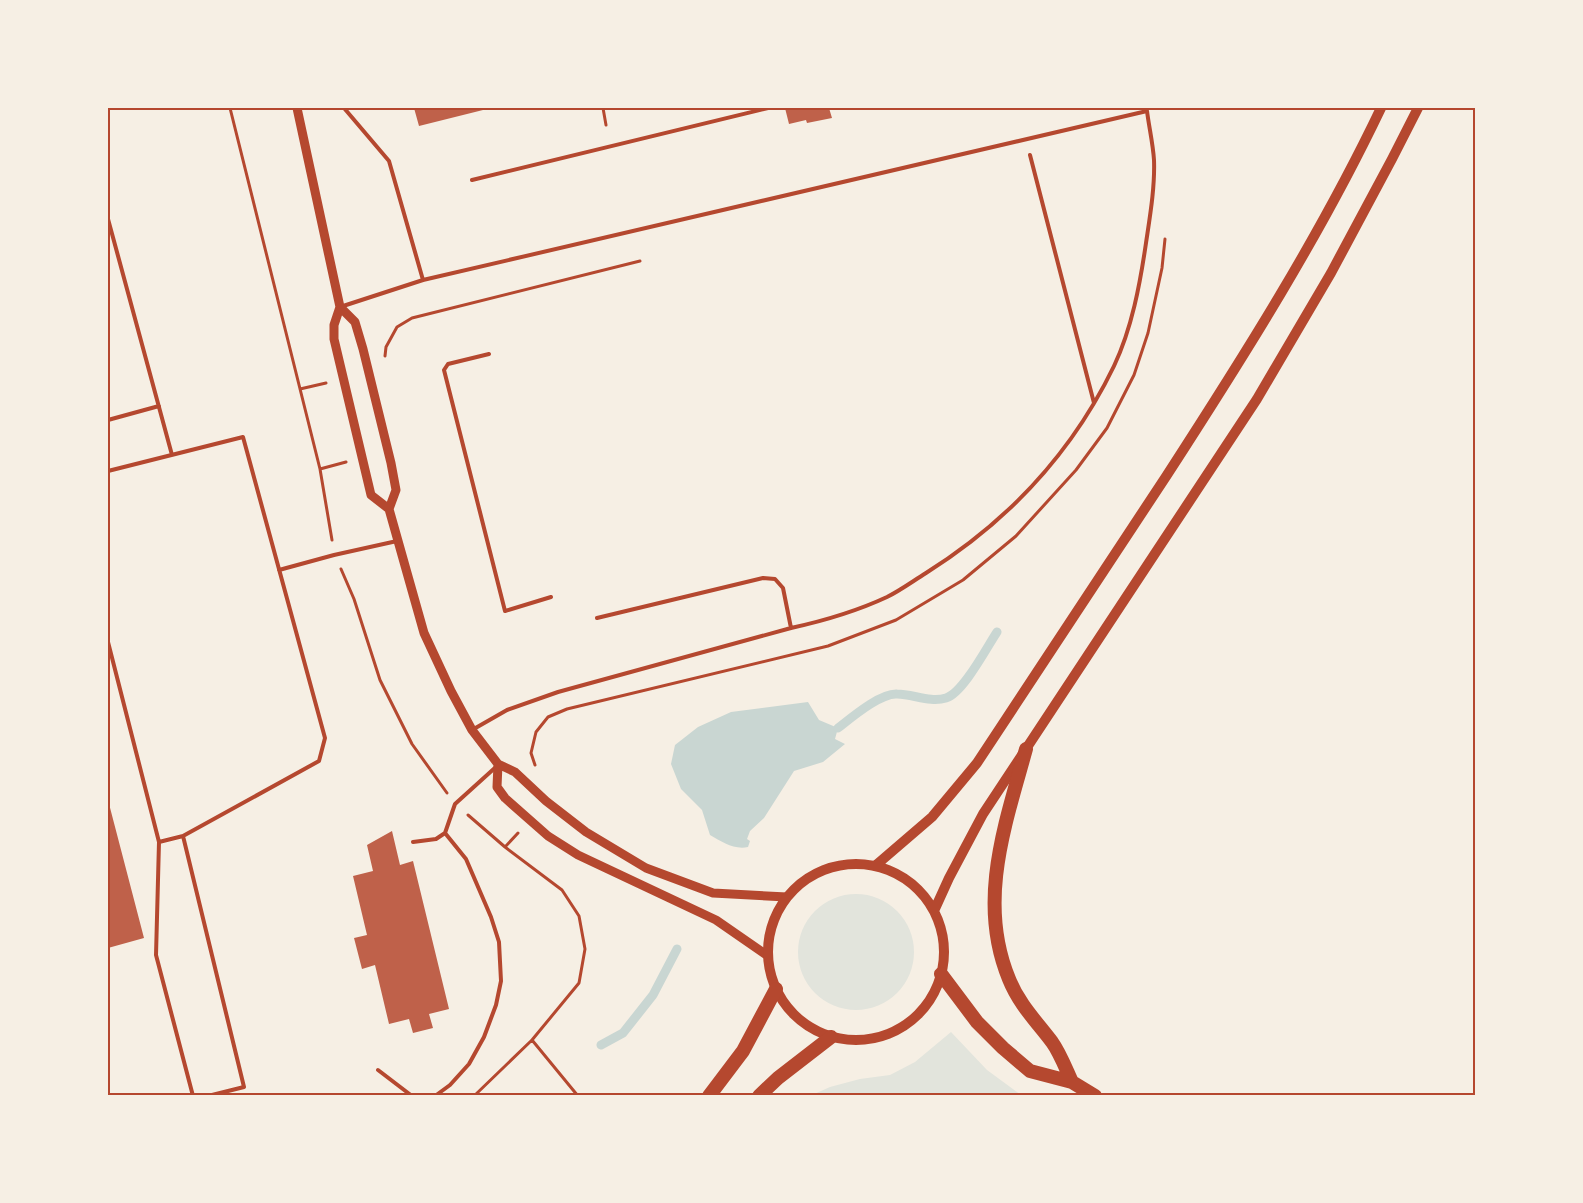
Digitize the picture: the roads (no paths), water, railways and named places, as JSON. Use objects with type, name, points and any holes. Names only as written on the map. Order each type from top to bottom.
[{"type":"highway","points":[[1026,749],[1001,840],[995,872],[994,910],[998,944],[1013,987],[1025,1009],[1053,1043],[1072,1082]]},
{"type":"highway","points":[[941,974],[978,1022],[1003,1048],[1030,1071],[1072,1082],[1095,1096]]},
{"type":"highway","points":[[709,1096],[743,1051],[776,989]]},
{"type":"highway","points":[[759,1096],[778,1078],[831,1037]]},
{"type":"main road","points":[[875,866],[932,817],[977,763],[1229,380],[1300,261],[1364,144],[1381,108]]},
{"type":"main road","points":[[934,911],[968,841],[1026,749],[1257,399],[1331,273],[1418,108]]},
{"type":"main road","points":[[855,864],[875,866],[899,875],[906,880],[919,890],[934,911],[942,932],[944,953],[941,974],[930,1000],[911,1021],[887,1035],[859,1040],[831,1037],[808,1026],[789,1010],[776,989],[770,973],[768,956],[769,935],[776,915],[787,897],[800,884],[817,873],[836,866],[855,864]]},
{"type":"street","points":[[297,108],[340,307],[334,326],[334,338],[371,495],[389,509]]},
{"type":"street","points":[[340,307],[355,322],[358,331],[396,490],[389,509],[424,633],[451,691],[472,730],[498,764],[515,772],[546,801],[586,832],[646,868],[713,893],[787,897]]},
{"type":"street","points":[[498,764],[496,787],[505,798],[548,836],[578,855],[716,920],[768,956]]},
{"type":"lane","points":[[344,108],[389,161],[423,280]]},
{"type":"lane","points":[[472,180],[768,108]]},
{"type":"lane","points":[[340,307],[423,280],[1147,111],[1154,160],[1150,214],[1143,264],[1129,327],[1114,365],[1094,403],[1060,455],[1004,515],[948,559],[888,596],[828,620],[790,628],[558,692],[507,710],[472,730]]},
{"type":"lane","points":[[1030,155],[1094,403]]},
{"type":"lane","points":[[108,219],[172,455]]},
{"type":"lane","points":[[489,354],[448,364],[444,370],[505,611],[551,597]]},
{"type":"lane","points":[[108,420],[158,406]]},
{"type":"lane","points":[[108,472],[243,436],[325,738],[318,761],[184,836],[160,842]]},
{"type":"lane","points":[[279,570],[397,541]]},
{"type":"lane","points":[[597,618],[763,578],[776,579],[783,588],[790,628]]},
{"type":"lane","points":[[108,642],[160,842],[156,955],[193,1096]]},
{"type":"lane","points":[[413,842],[436,839],[445,833],[455,804],[498,764]]},
{"type":"lane","points":[[435,1096],[450,1085],[469,1064],[484,1037],[496,1005],[501,981],[499,942],[491,917],[466,859],[445,833]]},
{"type":"lane","points":[[184,836],[244,1087],[208,1096]]},
{"type":"lane","points":[[378,1070],[412,1096]]},
{"type":"waterway","points":[[838,728],[882,697],[903,694],[928,699],[940,699],[953,694],[967,679],[997,632]]},
{"type":"waterway","points":[[601,1045],[623,1033],[653,995],[677,949]]}]
